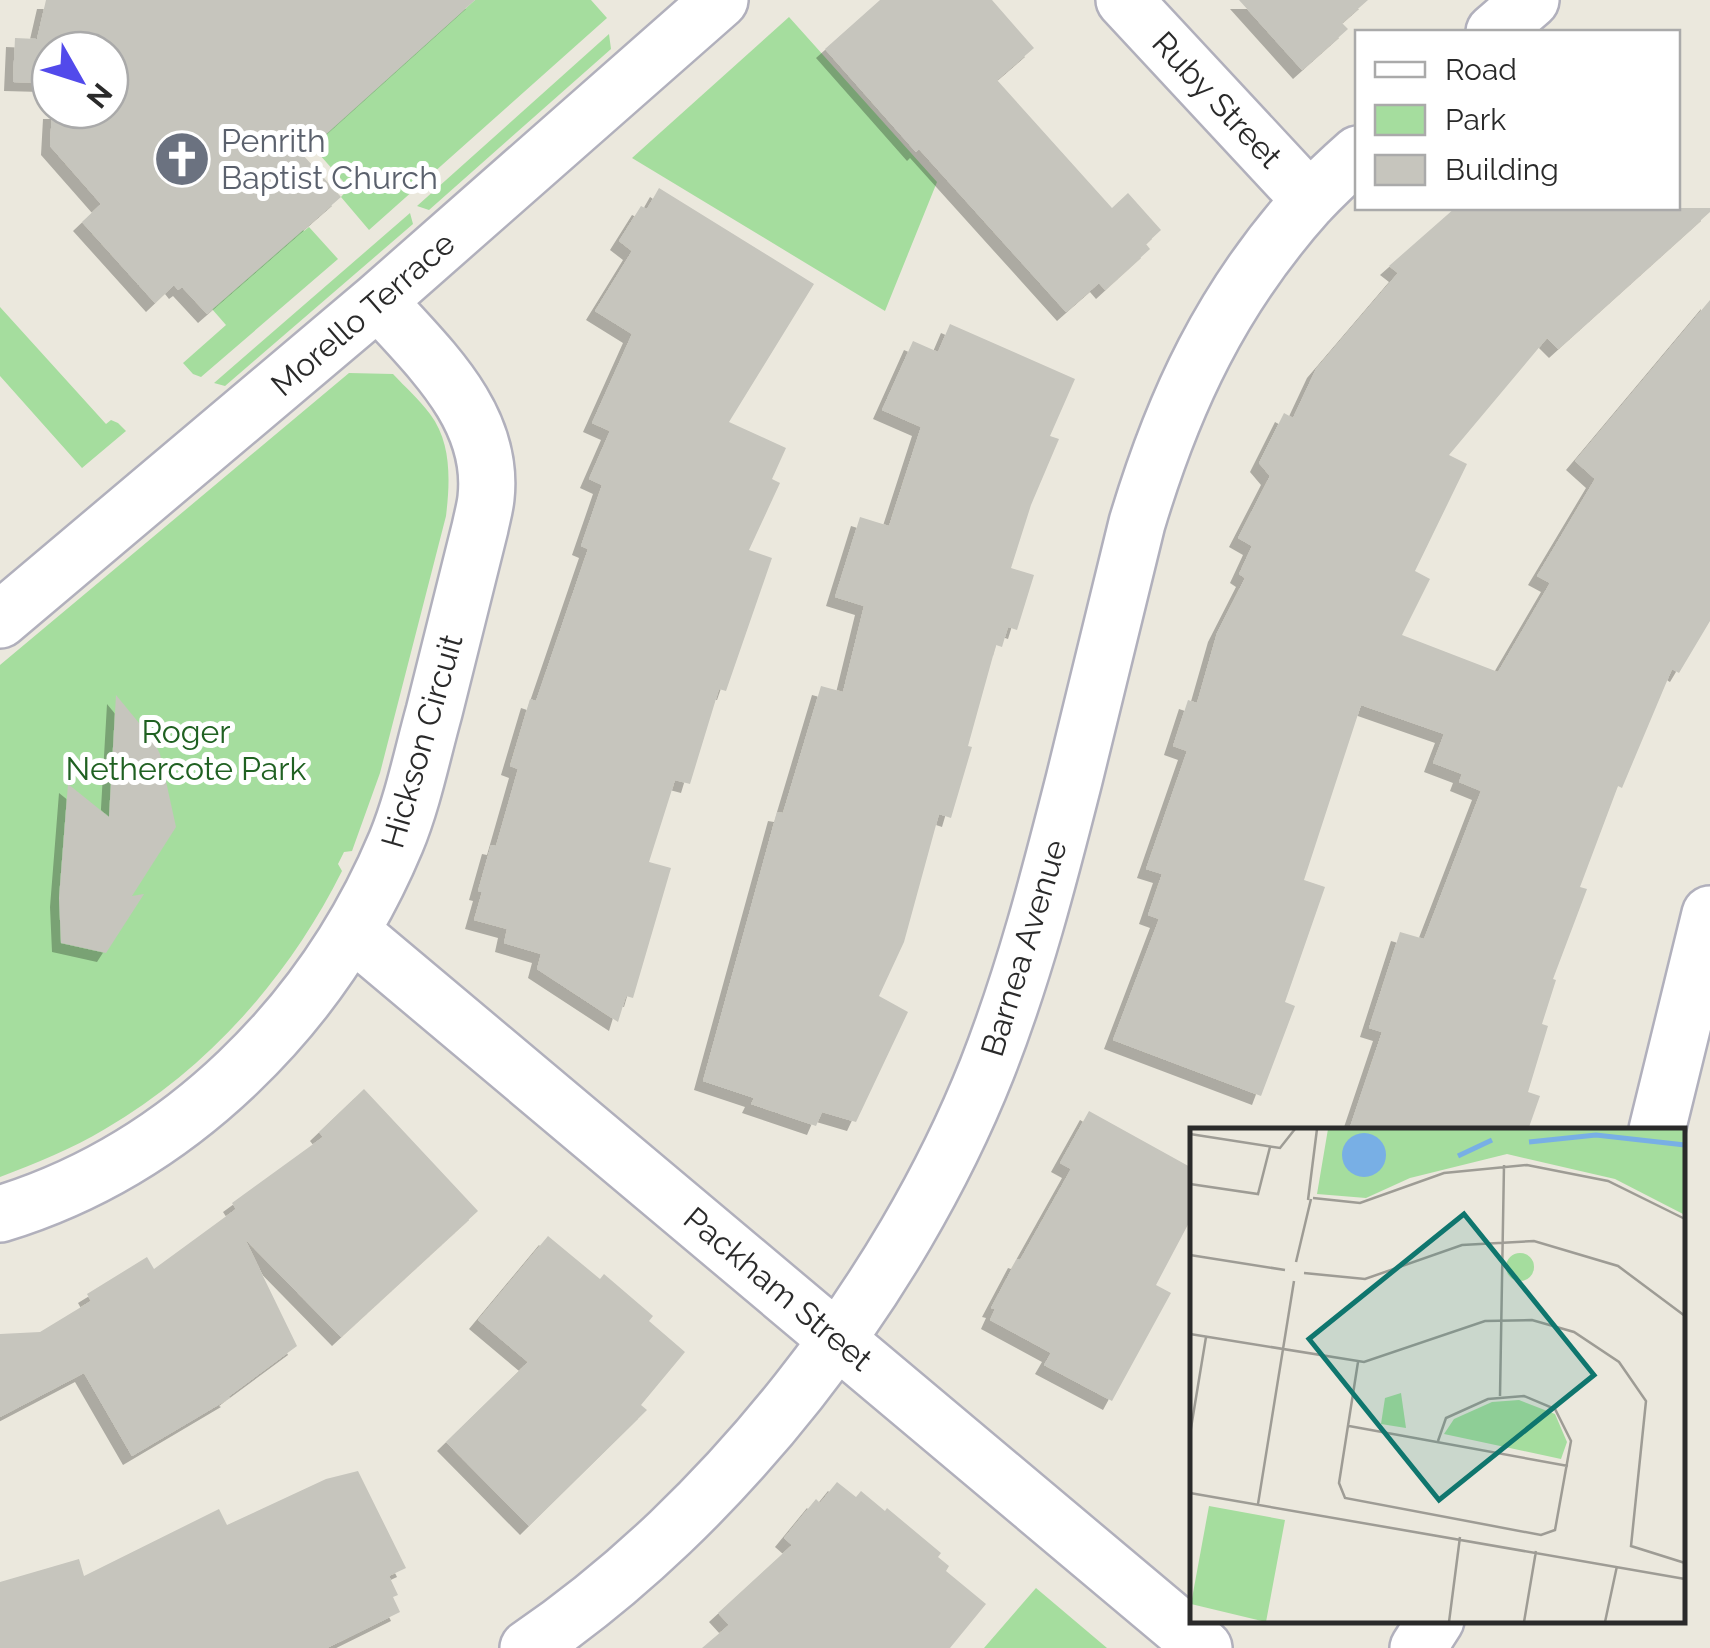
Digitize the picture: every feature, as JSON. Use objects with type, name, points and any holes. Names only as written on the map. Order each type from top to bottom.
[{"type":"street","name":"Morello Terrace","points":[[0,620],[378,301],[720,0]]},
{"type":"street","name":"Ruby Street","points":[[1124,0],[1310,200]]},
{"type":"street","points":[[1496,30],[1531,0]]},
{"type":"street","name":"Barnea Avenue","points":[[528,1648],[671,1533],[784,1409],[837,1339],[938,1175],[986,1072],[1031,944],[1138,523],[1170,423],[1200,358],[1255,268],[1310,200],[1355,157]]},
{"type":"street","name":"Hickson Circuit","points":[[0,1214],[55,1194],[123,1160],[202,1105],[243,1068],[314,987],[351,930],[396,841],[408,808],[486,496],[483,450],[464,403],[378,301]]},
{"type":"street","points":[[1657,1128],[1710,914]]},
{"type":"street","name":"Packham Street","points":[[351,930],[1204,1648]]},
{"type":"street","points":[[1418,1648],[1434,1623]]},
{"type":"green space","points":[[475,0],[591,0],[607,18],[369,230],[341,197],[349,188],[312,146]]},
{"type":"green space","points":[[789,17],[937,182],[885,311],[632,158]]},
{"type":"green space","points":[[609,34],[611,49],[429,210],[417,206]]},
{"type":"green space","points":[[410,213],[413,224],[225,386],[214,383]]},
{"type":"green space","points":[[309,227],[338,259],[201,377],[193,374],[183,363],[226,325],[212,309]]},
{"type":"green space","points":[[0,307],[106,424],[111,420],[126,431],[82,468],[0,376]]},
{"type":"green space","name":"Roger Nethercote Park","points":[[349,373],[393,374],[412,393],[437,425],[446,450],[448,476],[446,516],[380,773],[352,851],[344,852],[338,864],[342,871],[297,948],[211,1049],[143,1105],[105,1129],[0,1177],[0,665]]},
{"type":"green space","points":[[1036,1588],[1107,1648],[984,1648]]},
{"type":"building","name":"Penrith Baptist Church","points":[[46,0],[475,0],[303,155],[341,197],[207,314],[182,287],[178,290],[174,285],[155,303],[82,222],[101,204],[50,146],[51,130],[130,130],[130,30],[39,30]]},
{"type":"building","points":[[880,0],[992,0],[1034,48],[997,80],[1112,208],[1128,193],[1161,230],[1146,244],[1150,249],[1105,290],[1099,283],[1066,312],[825,49]]},
{"type":"building","points":[[1239,0],[1368,0],[1342,23],[1348,29],[1302,70]]},
{"type":"building","name":"Penrith Baptist Church","points":[[15,38],[30,39],[30,82],[13,82]]},
{"type":"building","points":[[659,188],[814,284],[729,422],[786,448],[772,479],[780,483],[749,550],[772,558],[726,691],[719,689],[690,784],[675,780],[649,862],[671,868],[633,998],[626,996],[618,1022],[537,969],[541,954],[504,943],[507,929],[474,920],[491,845],[496,846],[518,769],[510,766],[530,699],[536,701],[588,549],[581,546],[602,485],[589,479],[610,431],[592,423],[632,334],[595,311],[632,251],[619,241],[641,206],[647,209]]},
{"type":"building","points":[[1710,208],[1558,349],[1547,338],[1449,455],[1467,464],[1415,571],[1430,579],[1402,635],[1498,672],[1550,583],[1537,576],[1595,479],[1575,461],[1710,300],[1710,621],[1679,673],[1672,669],[1622,788],[1618,786],[1580,887],[1587,889],[1553,979],[1556,980],[1542,1024],[1548,1026],[1528,1092],[1540,1096],[1529,1128],[1350,1128],[1382,1032],[1369,1028],[1400,932],[1424,939],[1481,791],[1459,782],[1462,774],[1433,763],[1444,734],[1361,705],[1304,880],[1325,887],[1285,1002],[1295,1006],[1261,1096],[1113,1040],[1159,919],[1148,915],[1162,874],[1146,869],[1187,751],[1173,746],[1188,700],[1197,703],[1217,633],[1245,578],[1239,574],[1252,546],[1238,538],[1270,476],[1259,463],[1284,413],[1293,418],[1316,369],[1398,273],[1389,266],[1453,210]]},
{"type":"building","points":[[950,324],[1075,379],[1050,436],[1059,439],[1031,505],[1011,568],[1034,575],[1017,630],[1008,627],[1002,647],[996,645],[951,818],[939,814],[904,942],[879,996],[908,1012],[856,1122],[822,1112],[816,1126],[751,1104],[754,1098],[703,1081],[777,812],[783,813],[821,686],[843,692],[864,606],[835,597],[860,517],[889,526],[921,427],[882,410],[913,341],[938,352]]},
{"type":"building","points":[[116,695],[160,754],[176,827],[132,896],[144,894],[106,953],[61,943],[59,898],[68,784],[109,817]]},
{"type":"building","points":[[364,1089],[478,1211],[341,1337],[245,1239],[297,1346],[230,1398],[132,1456],[84,1373],[0,1417],[0,1334],[40,1332],[91,1301],[87,1294],[147,1257],[154,1269],[236,1209],[232,1203],[323,1137],[319,1132]]},
{"type":"building","points":[[1089,1111],[1190,1167],[1190,1221],[1156,1285],[1171,1293],[1112,1401],[1044,1365],[1051,1353],[990,1320],[995,1309],[991,1308],[1017,1259],[1020,1260],[1071,1169],[1060,1163]]},
{"type":"building","points":[[548,1236],[600,1279],[604,1274],[653,1316],[649,1321],[685,1352],[641,1405],[647,1410],[529,1526],[446,1442],[528,1362],[478,1320]]},
{"type":"building","points":[[358,1471],[406,1568],[389,1576],[398,1595],[393,1597],[400,1612],[327,1648],[0,1648],[0,1582],[79,1559],[84,1576],[219,1509],[227,1525],[326,1479]]},
{"type":"building","points":[[837,1482],[856,1497],[861,1491],[885,1511],[887,1508],[941,1553],[938,1557],[949,1566],[946,1571],[986,1604],[950,1648],[702,1648],[729,1625],[718,1613],[792,1545],[784,1538],[816,1499],[820,1503]]},
{"type":"place","name":"Penrith Baptist Church","points":[[182,159]]}]
